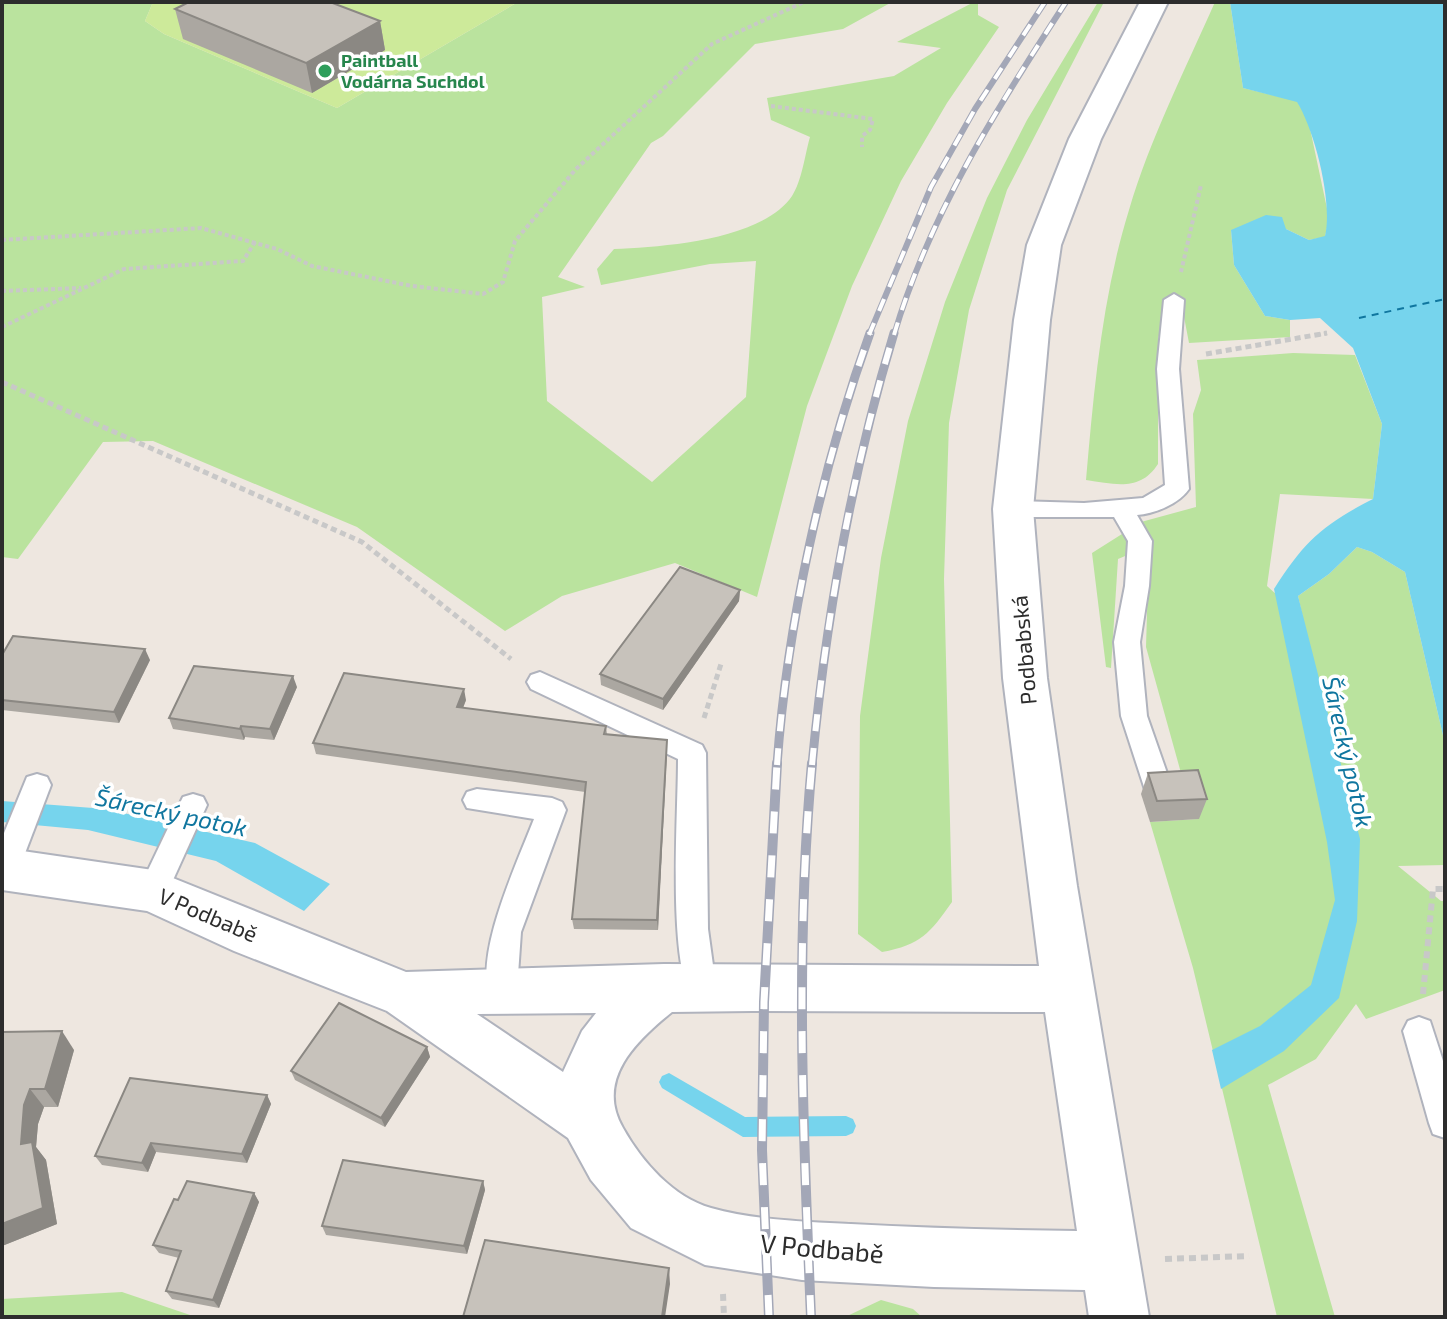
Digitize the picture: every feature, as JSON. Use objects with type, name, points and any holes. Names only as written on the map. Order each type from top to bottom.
[{"type":"main road","name":"Podbabská","points":[[1119,1317],[1108,1261],[1025,678],[1013,509],[1032,320],[1044,245],[1085,139],[1154,2]]},
{"type":"main road","name":"V Podbabě","points":[[6,860],[160,876],[252,935],[405,995],[588,1120],[611,1161],[651,1208],[705,1236],[802,1251],[1108,1261]]},
{"type":"main road","name":"V Podbabě","points":[[405,995],[503,980],[558,991],[683,987],[1068,989]]},
{"type":"main road","name":"V Podbabě","points":[[588,1120],[588,1078],[617,1024],[683,987]]},
{"type":"lane","points":[[1013,509],[1148,506],[1177,489],[1169,357],[1174,300]]},
{"type":"lane","points":[[1121,508],[1140,541],[1137,586],[1127,642],[1134,716],[1161,796]]},
{"type":"lane","points":[[540,682],[692,753],[693,929],[683,987]]},
{"type":"lane","points":[[6,860],[37,785]]},
{"type":"lane","points":[[477,800],[552,810],[506,932],[503,980]]},
{"type":"lane","points":[[160,876],[193,805]]},
{"type":"lane","points":[[1419,1031],[1445,1123]]},
{"type":"path","points":[[2,240],[201,228],[255,242],[312,266],[412,286],[483,294],[503,282],[515,241],[576,169],[712,44],[804,2]]},
{"type":"path","points":[[771,106],[873,119],[870,130],[862,136],[862,147]]},
{"type":"path","points":[[1174,300],[1201,185]]},
{"type":"path","points":[[2,327],[107,274],[124,269],[243,261],[255,242]]},
{"type":"path","points":[[2,291],[86,287]]},
{"type":"path","points":[[1169,357],[1327,333]]},
{"type":"path","points":[[2,382],[362,542],[540,682]]},
{"type":"path","points":[[692,753],[721,664]]},
{"type":"path","points":[[1419,1031],[1433,889],[1445,889]]},
{"type":"path","points":[[1108,1261],[1249,1256]]},
{"type":"green space","points":[[2,2],[153,2],[145,21],[164,34],[337,108],[518,2],[892,2],[843,29],[755,44],[663,136],[651,143],[558,277],[585,287],[542,297],[547,401],[652,482],[746,397],[756,261],[710,264],[601,285],[597,269],[614,249],[684,243],[736,232],[778,211],[795,190],[810,137],[771,120],[767,98],[894,76],[941,48],[897,42],[974,2],[978,2],[978,15],[999,27],[947,103],[901,181],[852,286],[807,406],[757,597],[675,563],[562,596],[505,631],[357,527],[153,441],[103,442],[18,559],[2,557]]},
{"type":"green space","name":"Paintball Vodárna Suchdol","points":[[153,2],[518,2],[337,108],[164,34],[145,21]]},
{"type":"green space","points":[[1098,2],[1104,2],[1007,190],[969,310],[949,423],[944,579],[952,902],[923,936],[906,946],[882,952],[858,934],[860,716],[881,558],[908,421],[945,302],[987,198],[1027,120]]},
{"type":"green space","points":[[1215,2],[1230,2],[1243,88],[1297,101],[1308,119],[1329,218],[1325,237],[1309,240],[1286,229],[1231,230],[1234,265],[1265,316],[1290,320],[1290,337],[1189,343],[1181,301],[1167,300],[1158,340],[1158,464],[1143,479],[1126,484],[1086,480],[1100,344],[1120,243],[1147,157]]},
{"type":"green space","points":[[1293,353],[1355,355],[1382,424],[1373,499],[1280,494],[1267,586],[1303,618],[1298,596],[1329,574],[1357,547],[1372,552],[1405,572],[1445,744],[1445,865],[1398,866],[1445,901],[1445,990],[1366,1019],[1356,1004],[1316,1059],[1268,1085],[1335,1317],[1277,1317],[1193,968],[1150,822],[1198,819],[1186,791],[1146,647],[1149,546],[1118,559],[1111,668],[1106,667],[1092,553],[1141,522],[1196,507],[1193,414],[1201,390],[1197,360]]},
{"type":"green space","points":[[122,1292],[196,1317],[2,1317],[2,1299]]},
{"type":"green space","points":[[881,1300],[913,1309],[922,1317],[845,1317]]},
{"type":"water","points":[[1230,2],[1445,2],[1445,744],[1405,572],[1372,552],[1357,547],[1329,574],[1298,596],[1360,839],[1357,921],[1339,998],[1284,1051],[1221,1089],[1212,1050],[1260,1026],[1311,985],[1335,900],[1327,842],[1274,589],[1316,536],[1340,517],[1373,499],[1382,424],[1353,348],[1320,318],[1290,320],[1265,316],[1234,265],[1231,230],[1266,215],[1282,217],[1286,229],[1309,240],[1325,236],[1327,205],[1321,168],[1297,102],[1243,88]]},
{"type":"water","points":[[2,801],[106,809],[255,843],[330,884],[304,911],[216,861],[88,830],[2,822]]},
{"type":"building","points":[[189,2],[330,2],[380,21],[306,63],[175,9]]},
{"type":"building","points":[[680,567],[740,590],[663,699],[600,674]]},
{"type":"building","points":[[13,636],[145,649],[114,712],[2,700],[2,655]]},
{"type":"building","points":[[194,666],[293,676],[270,729],[241,726],[240,729],[169,718]]},
{"type":"building","points":[[344,673],[464,689],[457,707],[606,726],[604,734],[667,740],[657,920],[572,919],[586,782],[313,743]]},
{"type":"building","points":[[1198,770],[1207,799],[1157,801],[1148,773]]},
{"type":"building","points":[[339,1003],[427,1047],[381,1118],[291,1071]]},
{"type":"building","points":[[62,1031],[45,1089],[30,1089],[24,1105],[21,1144],[32,1142],[43,1208],[2,1224],[2,1032]]},
{"type":"building","points":[[130,1078],[267,1095],[242,1154],[151,1143],[142,1163],[95,1156]]},
{"type":"building","points":[[343,1160],[483,1181],[464,1246],[322,1226]]},
{"type":"building","points":[[187,1181],[254,1193],[213,1300],[166,1291],[181,1251],[153,1245],[174,1199],[178,1200]]},
{"type":"building","points":[[485,1240],[669,1268],[662,1317],[463,1317]]},
{"type":"waterway","name":"Šárecký potok","points":[[669,1082],[743,1127],[846,1126]]},
{"type":"ferry route","points":[[1359,318],[1445,299]]},
{"type":"railway","points":[[869,335],[931,187],[975,109],[1045,2]]},
{"type":"railway","points":[[894,335],[926,246],[946,204],[991,122],[1066,2]]},
{"type":"railway","points":[[777,765],[789,657],[809,546],[837,437],[870,333]]},
{"type":"railway","points":[[812,765],[842,547],[865,440],[894,333]]},
{"type":"railway","points":[[769,1317],[762,1150],[764,1002],[777,763]]},
{"type":"railway","points":[[811,1317],[803,1109],[802,971],[812,763]]},
{"type":"place","name":"Paintball Vodárna Suchdol","points":[[325,71]]}]
